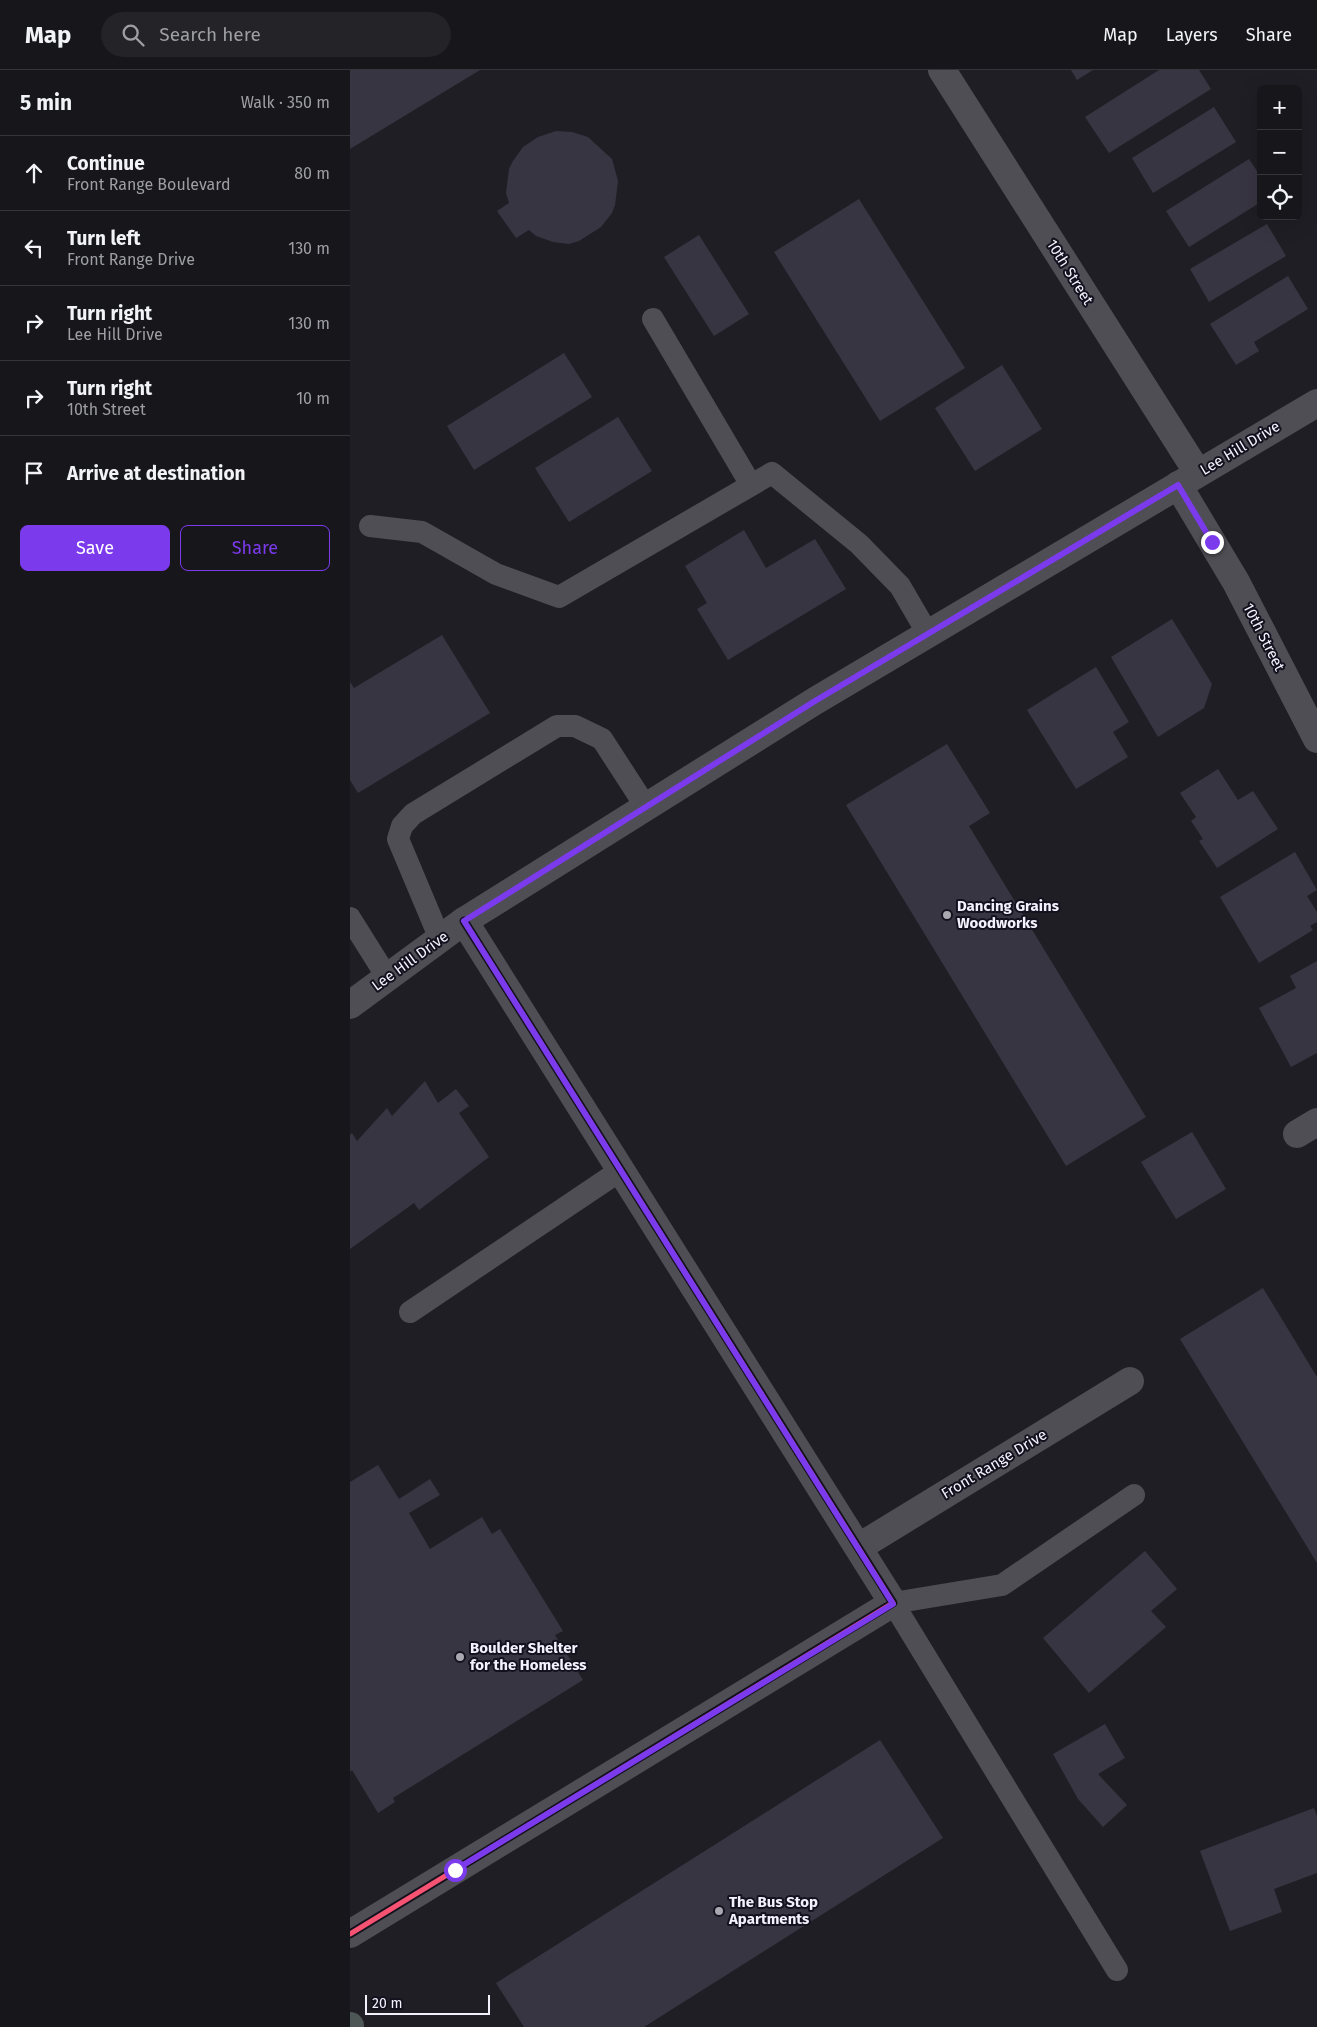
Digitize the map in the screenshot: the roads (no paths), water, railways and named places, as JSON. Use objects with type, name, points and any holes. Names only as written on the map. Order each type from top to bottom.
[{"type":"street","name":"10th Street","points":[[942,70],[1188,479],[1236,582],[1317,739]]},
{"type":"street","name":"Lee Hill Drive","points":[[350,1005],[464,921],[815,701],[1317,403]]},
{"type":"street","points":[[350,1934],[893,1604],[859,1547],[464,921]]},
{"type":"street","name":"Front Range Drive","points":[[859,1547],[1130,1381]]},
{"type":"lane","points":[[653,320],[751,485]]},
{"type":"lane","points":[[370,526],[422,532],[496,574],[559,597],[772,473],[859,544],[900,586],[928,634]]},
{"type":"lane","points":[[440,939],[398,839],[402,826],[413,814],[557,726],[576,726],[602,739],[646,808]]},
{"type":"lane","points":[[350,918],[388,977]]},
{"type":"lane","points":[[410,1312],[621,1170]]},
{"type":"lane","points":[[1117,1970],[893,1604],[1002,1585],[1134,1495]]},
{"type":"place","name":"Dancing Grains Woodworks","points":[[947,915]]},
{"type":"place","name":"Boulder Shelter for the Homeless","points":[[460,1657]]},
{"type":"place","name":"The Bus Stop Apartments","points":[[719,1911]]}]
